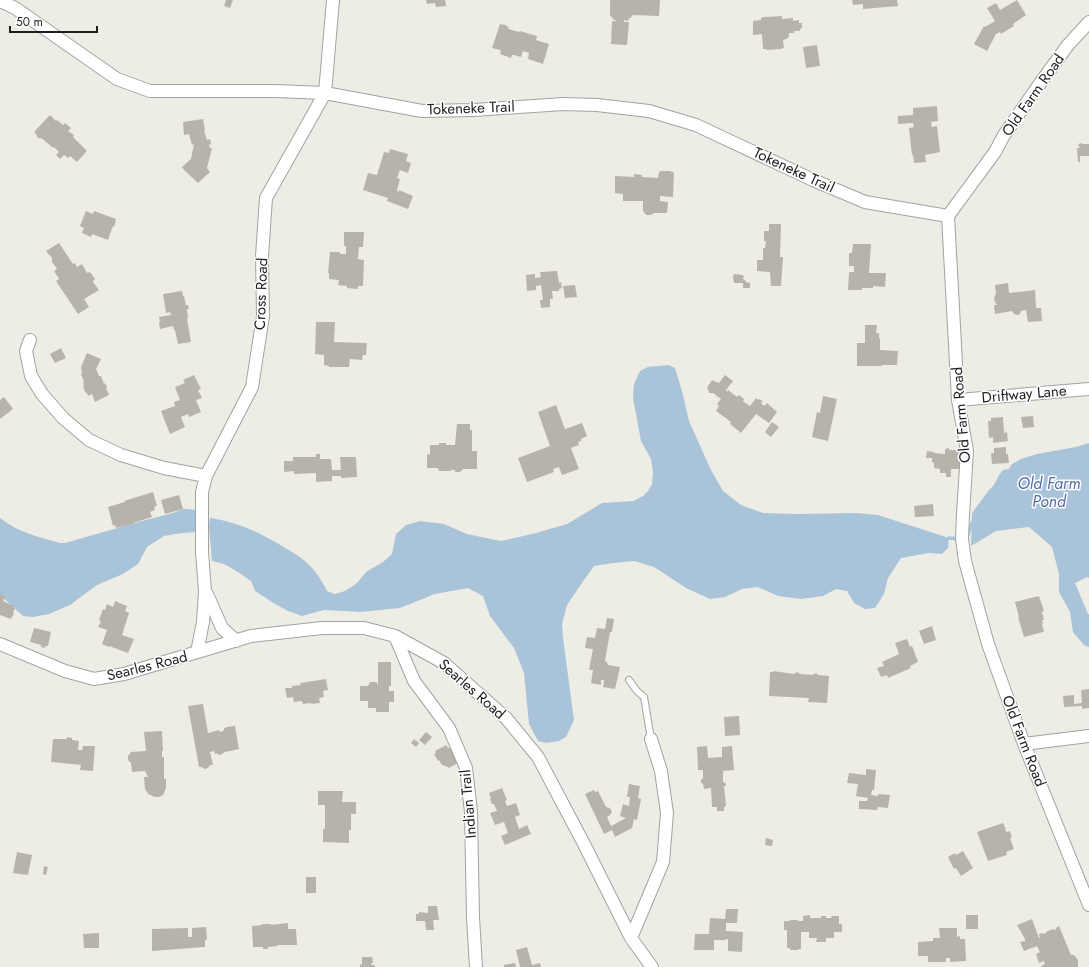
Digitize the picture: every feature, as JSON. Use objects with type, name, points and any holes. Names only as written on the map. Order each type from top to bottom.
[{"type":"street","name":"Cross Road","points":[[197,652],[203,622],[205,591],[202,552],[202,492],[206,476],[252,386],[263,316],[262,256],[266,198],[325,93],[333,0]]},
{"type":"street","name":"Tokeneke Trail","points":[[0,1],[15,8],[117,79],[150,91],[276,91],[325,93],[422,111],[474,110],[563,104],[597,105],[649,111],[696,125],[813,180],[865,202],[948,216]]},
{"type":"street","name":"Old Farm Road","points":[[1089,22],[1059,57],[1004,135],[995,152],[948,216],[958,400],[967,451],[962,514],[962,539],[965,561],[988,644],[1024,744],[1089,905]]},
{"type":"street","points":[[30,340],[26,351],[31,376],[42,394],[63,418],[89,440],[121,454],[164,468],[206,476]]},
{"type":"street","name":"Driftway Lane","points":[[958,400],[1089,389]]},
{"type":"street","name":"Cross Road","points":[[205,591],[222,628],[236,641]]},
{"type":"street","name":"Searles Road","points":[[0,644],[65,672],[94,679],[124,674],[251,636],[322,628],[364,628],[395,636],[444,663],[506,718],[538,758],[584,844],[631,938],[652,967]]},
{"type":"street","name":"Indian Trail","points":[[395,636],[414,681],[449,728],[466,768],[471,812],[473,917],[476,967]]},
{"type":"street","points":[[1024,744],[1089,736]]},
{"type":"street","points":[[631,938],[663,862],[667,814],[661,771],[651,739]]},
{"type":"lane","points":[[629,680],[637,691],[644,697],[651,739]]},
{"type":"water","points":[[669,365],[675,368],[689,421],[711,470],[723,491],[741,505],[763,513],[856,513],[878,515],[949,538],[948,548],[942,554],[929,553],[901,558],[888,578],[884,594],[875,608],[865,609],[854,603],[847,591],[836,589],[823,596],[801,599],[778,596],[758,587],[742,589],[725,597],[710,599],[686,588],[654,567],[634,561],[594,566],[567,605],[562,624],[574,720],[566,737],[559,741],[546,743],[538,741],[529,724],[524,673],[514,648],[490,616],[483,596],[468,588],[435,594],[400,608],[360,612],[324,610],[302,616],[288,611],[255,591],[251,581],[233,569],[224,564],[212,561],[209,526],[210,518],[248,528],[292,552],[304,560],[313,569],[327,591],[335,594],[345,591],[357,583],[366,572],[383,562],[392,554],[396,534],[406,525],[420,521],[444,524],[467,534],[501,541],[567,524],[602,503],[633,501],[643,496],[648,491],[652,484],[653,472],[651,459],[641,441],[633,398],[634,384],[640,371],[648,367]]},
{"type":"water","name":"Old Farm Pond","points":[[1089,443],[1089,578],[1087,577],[1075,583],[1089,614],[1089,647],[1084,645],[1073,632],[1070,612],[1059,592],[1059,574],[1052,547],[1029,527],[996,531],[971,546],[972,513],[994,485],[1003,470],[1009,469],[1012,464],[1021,459],[1037,454],[1076,447]]},
{"type":"water","points":[[183,509],[196,510],[197,532],[164,536],[147,547],[138,564],[123,574],[97,585],[70,605],[49,614],[33,617],[23,616],[0,595],[0,518],[28,534],[65,543]]},
{"type":"building","points":[[226,0],[233,0],[230,8],[224,6]]},
{"type":"building","points":[[426,0],[445,0],[446,6],[436,7],[435,3],[427,4]]},
{"type":"building","points":[[611,0],[660,0],[659,16],[633,15],[627,21],[624,20],[624,22],[629,22],[627,45],[611,44],[612,21],[616,20],[614,20],[610,15]]},
{"type":"building","points":[[852,0],[897,0],[898,6],[863,9],[863,4],[853,5]]},
{"type":"building","points":[[1017,0],[1026,15],[1013,24],[1014,26],[1001,34],[1000,32],[996,34],[987,51],[974,44],[984,26],[985,27],[995,21],[987,8],[996,3],[1000,10]]},
{"type":"building","points":[[782,16],[782,19],[793,18],[793,21],[799,20],[799,23],[802,23],[802,28],[800,31],[789,33],[789,37],[783,40],[784,48],[763,49],[762,34],[753,35],[753,21],[761,20],[761,18],[764,17]]},
{"type":"building","points":[[500,24],[506,25],[509,27],[508,29],[537,36],[536,40],[549,44],[543,64],[528,59],[529,53],[523,51],[521,57],[512,55],[511,58],[500,54],[500,50],[492,48]]},
{"type":"building","points":[[817,45],[820,66],[806,68],[803,47]]},
{"type":"building","points":[[937,106],[938,121],[931,122],[932,127],[937,126],[940,152],[925,155],[926,162],[914,163],[909,128],[914,127],[913,123],[898,124],[898,116],[913,115],[913,108]]},
{"type":"building","points":[[50,115],[56,121],[57,120],[63,125],[65,123],[71,128],[68,131],[74,135],[73,137],[87,151],[77,162],[70,156],[68,158],[64,155],[60,159],[56,155],[59,152],[54,147],[53,148],[41,138],[40,139],[36,136],[37,135],[34,132]]},
{"type":"building","points":[[203,119],[204,131],[207,140],[210,139],[211,144],[209,145],[210,148],[212,148],[207,168],[210,172],[198,183],[182,167],[191,159],[194,144],[192,145],[189,134],[184,135],[183,122]]},
{"type":"building","points":[[1080,143],[1089,144],[1089,156],[1080,156],[1080,162],[1078,162],[1077,148],[1080,148],[1078,145]]},
{"type":"building","points":[[390,149],[408,154],[406,161],[411,163],[408,173],[400,170],[397,178],[400,179],[397,191],[399,192],[399,190],[413,196],[408,209],[387,201],[388,198],[363,190],[368,173],[377,175],[384,152],[389,153]]},
{"type":"building","points":[[659,172],[674,172],[673,197],[660,196],[660,201],[668,202],[667,213],[654,213],[651,215],[646,215],[643,211],[643,201],[623,201],[623,194],[615,193],[615,176],[634,177],[634,174],[642,175],[642,177],[658,178]]},
{"type":"building","points":[[86,211],[93,214],[94,211],[116,219],[108,240],[92,234],[91,237],[82,233],[84,228],[80,226]]},
{"type":"building","points":[[769,224],[781,224],[780,257],[783,257],[781,286],[771,286],[770,272],[757,271],[757,260],[763,260],[763,248],[765,248],[766,241],[764,241],[764,231],[769,231]]},
{"type":"building","points":[[344,232],[364,232],[363,247],[359,247],[358,259],[364,260],[363,286],[358,286],[358,289],[338,285],[339,280],[329,279],[328,273],[330,252],[340,252],[340,254],[346,254],[346,246],[344,246]]},
{"type":"building","points":[[59,243],[73,264],[75,263],[77,267],[82,264],[87,273],[90,272],[95,279],[93,282],[99,290],[84,299],[89,307],[78,314],[56,281],[59,279],[54,271],[57,269],[52,262],[52,258],[46,251]]},
{"type":"building","points":[[853,244],[871,244],[869,273],[886,273],[885,287],[873,286],[873,288],[862,288],[862,290],[848,290],[849,272],[854,272],[854,266],[849,266],[849,253],[852,253]]},
{"type":"building","points":[[557,271],[559,283],[561,282],[562,288],[559,289],[559,291],[552,291],[553,299],[550,299],[550,307],[541,308],[540,300],[543,300],[541,285],[536,286],[536,290],[527,291],[526,275],[535,274],[535,278],[541,277],[540,272]]},
{"type":"building","points":[[734,274],[743,275],[743,279],[750,283],[750,288],[743,288],[743,283],[734,283]]},
{"type":"building","points":[[1008,283],[1009,293],[1035,290],[1036,308],[1041,308],[1042,321],[1028,322],[1026,310],[1021,311],[1020,314],[1017,315],[1012,311],[995,314],[994,305],[997,305],[994,298],[996,294],[995,285]]},
{"type":"building","points":[[575,285],[577,297],[565,298],[563,286]]},
{"type":"building","points":[[182,291],[186,305],[188,305],[189,309],[187,309],[187,319],[191,342],[178,344],[173,326],[160,329],[159,317],[171,315],[170,312],[166,313],[163,294]]},
{"type":"building","points":[[316,322],[335,322],[334,342],[367,343],[366,355],[363,355],[362,360],[350,359],[349,367],[329,367],[324,365],[324,355],[315,354]]},
{"type":"building","points":[[865,325],[877,325],[876,333],[879,333],[880,350],[898,351],[897,365],[857,366],[857,343],[865,343]]},
{"type":"building","points":[[61,348],[66,358],[55,363],[50,354]]},
{"type":"building","points":[[87,353],[101,359],[96,369],[107,387],[106,388],[109,395],[95,402],[92,394],[88,396],[83,387],[84,382],[81,374],[81,367]]},
{"type":"building","points":[[194,375],[201,389],[198,390],[202,398],[196,400],[201,412],[189,417],[188,414],[181,417],[185,427],[170,434],[161,411],[175,406],[174,402],[180,400],[175,387],[185,383],[183,380]]},
{"type":"building","points":[[725,375],[733,381],[726,390],[727,392],[728,390],[737,397],[739,395],[744,399],[744,402],[750,406],[756,398],[758,400],[759,399],[763,401],[761,403],[764,406],[767,403],[777,412],[769,423],[756,414],[741,433],[730,424],[731,422],[716,411],[719,406],[717,404],[721,399],[713,393],[709,393],[707,388],[712,380],[719,383]]},
{"type":"building","points":[[823,396],[837,399],[828,441],[812,437],[817,412],[820,413]]},
{"type":"building","points":[[4,397],[13,409],[0,419],[0,400]]},
{"type":"building","points":[[556,405],[565,429],[582,423],[587,436],[578,442],[579,445],[571,448],[579,469],[562,475],[559,467],[553,469],[554,472],[527,482],[518,458],[550,446],[538,412]]},
{"type":"building","points":[[1033,416],[1034,427],[1023,428],[1021,417]]},
{"type":"building","points":[[1003,417],[1004,433],[1007,432],[1008,441],[993,443],[993,437],[989,438],[988,421],[991,421],[991,418]]},
{"type":"building","points":[[772,422],[779,427],[771,437],[765,432]]},
{"type":"building","points":[[457,424],[470,424],[470,430],[472,430],[472,451],[477,451],[477,469],[463,469],[460,472],[455,472],[455,470],[439,471],[438,468],[427,468],[427,454],[430,455],[430,445],[446,443],[446,445],[455,445]]},
{"type":"building","points":[[1006,447],[1006,454],[1008,454],[1009,463],[992,464],[991,453],[994,453],[994,448]]},
{"type":"building","points":[[949,448],[949,450],[961,450],[959,469],[951,469],[951,477],[946,477],[946,473],[940,473],[940,469],[934,468],[932,458],[926,458],[927,451],[945,454],[945,449]]},
{"type":"building","points":[[316,454],[320,454],[320,459],[331,459],[332,470],[341,470],[340,457],[356,457],[357,477],[341,478],[341,476],[332,476],[332,481],[316,482],[316,473],[294,474],[294,471],[284,472],[284,461],[293,461],[293,457],[316,457]]},
{"type":"building","points":[[153,492],[157,506],[154,507],[155,510],[150,512],[152,517],[116,528],[115,525],[113,526],[108,507]]},
{"type":"building","points":[[179,495],[183,509],[165,514],[161,500]]},
{"type":"building","points":[[933,504],[934,516],[915,517],[914,506]]},
{"type":"building","points":[[0,594],[5,596],[3,601],[14,606],[13,608],[15,608],[11,619],[0,615]]},
{"type":"building","points":[[1039,596],[1044,611],[1042,612],[1044,620],[1042,620],[1042,624],[1044,631],[1024,637],[1015,602]]},
{"type":"building","points":[[115,601],[127,606],[125,611],[129,613],[122,635],[134,639],[128,653],[102,644],[107,630],[98,627],[101,621],[99,620],[103,609],[105,610],[107,604],[113,607]]},
{"type":"building","points":[[607,618],[614,619],[605,661],[608,665],[620,667],[615,689],[603,687],[604,680],[601,680],[601,685],[591,683],[593,670],[589,670],[593,649],[585,648],[587,637],[595,638],[597,628],[605,629]]},
{"type":"building","points":[[932,626],[936,640],[924,644],[919,631]]},
{"type":"building","points":[[34,628],[51,632],[48,646],[45,646],[45,648],[41,647],[41,645],[30,642]]},
{"type":"building","points":[[907,639],[910,647],[912,646],[918,662],[910,666],[911,668],[888,678],[887,675],[881,677],[877,668],[884,666],[882,662],[899,654],[895,643]]},
{"type":"building","points":[[378,662],[391,662],[391,686],[389,686],[389,691],[394,691],[394,702],[389,702],[389,712],[376,712],[376,708],[368,708],[368,701],[360,701],[360,686],[368,686],[370,682],[377,682],[378,684]]},
{"type":"building","points":[[773,671],[795,674],[797,672],[800,674],[812,675],[816,673],[818,675],[829,676],[827,703],[808,702],[809,698],[769,696],[770,672]]},
{"type":"building","points":[[326,679],[328,690],[323,691],[324,697],[319,698],[320,703],[303,704],[302,701],[294,702],[293,697],[287,698],[285,688],[292,688],[292,686],[301,685],[300,683]]},
{"type":"building","points":[[1089,689],[1089,708],[1082,709],[1082,706],[1064,707],[1063,696],[1074,695],[1074,704],[1082,703],[1081,690]]},
{"type":"building","points":[[203,704],[208,733],[219,730],[220,732],[226,727],[235,726],[239,749],[225,752],[220,755],[217,753],[215,754],[214,751],[210,752],[213,765],[210,765],[205,769],[199,767],[188,706]]},
{"type":"building","points":[[739,716],[740,735],[725,736],[724,717]]},
{"type":"building","points":[[162,731],[162,757],[164,757],[164,779],[166,779],[166,788],[163,795],[155,797],[148,794],[145,789],[144,777],[148,777],[145,771],[132,772],[131,763],[128,760],[128,756],[131,752],[146,751],[144,732]]},
{"type":"building","points":[[426,732],[432,737],[425,745],[419,740]]},
{"type":"building","points":[[67,737],[72,738],[72,740],[79,741],[78,750],[82,750],[83,746],[95,746],[93,771],[80,770],[81,765],[51,762],[53,739],[67,739]]},
{"type":"building","points":[[414,739],[419,743],[416,747],[411,743]]},
{"type":"building","points":[[446,745],[448,748],[455,745],[460,762],[449,768],[442,765],[434,754],[436,753],[435,751]]},
{"type":"building","points":[[707,746],[708,758],[722,757],[722,747],[732,746],[734,770],[723,771],[723,781],[726,783],[726,786],[724,786],[726,806],[724,807],[724,811],[717,811],[717,807],[712,807],[711,788],[704,789],[703,784],[701,783],[703,778],[703,770],[698,770],[697,747]]},
{"type":"building","points":[[866,769],[876,770],[874,790],[872,790],[871,795],[890,795],[888,808],[878,807],[877,810],[859,809],[859,801],[867,801],[868,798],[856,796],[858,784],[847,783],[849,773],[866,775]]},
{"type":"building","points":[[629,784],[640,786],[638,798],[641,799],[637,820],[634,819],[632,828],[615,837],[612,830],[604,834],[585,794],[594,790],[595,792],[598,791],[606,807],[610,808],[612,812],[607,817],[611,826],[626,818],[620,816],[623,804],[629,806],[630,797],[627,797]]},
{"type":"building","points":[[502,788],[507,800],[505,801],[507,806],[516,803],[520,815],[515,817],[519,829],[527,825],[531,834],[505,845],[501,836],[508,833],[504,822],[495,825],[490,813],[497,811],[494,804],[492,804],[489,793]]},
{"type":"building","points":[[318,791],[343,791],[342,802],[356,802],[356,814],[351,814],[349,843],[323,842],[323,829],[325,829],[325,805],[318,805]]},
{"type":"building","points":[[1003,823],[1006,831],[1010,831],[1012,837],[1010,838],[1014,849],[1006,852],[1007,855],[988,861],[977,832]]},
{"type":"building","points":[[766,838],[773,840],[772,846],[765,845]]},
{"type":"building","points":[[963,851],[973,868],[961,876],[956,868],[954,869],[948,857]]},
{"type":"building","points":[[17,852],[32,855],[28,875],[13,873]]},
{"type":"building","points":[[44,866],[48,867],[46,875],[43,874]]},
{"type":"building","points":[[306,877],[316,877],[316,893],[306,893]]},
{"type":"building","points":[[428,906],[437,906],[439,920],[433,920],[434,930],[426,930],[425,921],[416,921],[416,914],[419,914],[419,912],[428,913]]},
{"type":"building","points":[[726,909],[738,909],[737,923],[726,923],[726,931],[743,932],[742,952],[728,951],[728,939],[714,940],[714,950],[694,950],[695,934],[709,934],[710,918],[725,919]]},
{"type":"building","points":[[810,915],[810,918],[821,918],[821,916],[826,916],[826,918],[832,918],[831,916],[839,916],[839,924],[842,924],[842,932],[834,932],[834,938],[826,938],[826,942],[816,942],[817,938],[809,938],[809,932],[801,932],[801,949],[790,950],[790,948],[787,948],[787,930],[784,930],[784,921],[803,921],[803,916]]},
{"type":"building","points":[[966,915],[978,915],[978,929],[966,929]]},
{"type":"building","points":[[1032,919],[1039,938],[1039,934],[1044,934],[1053,929],[1054,930],[1059,926],[1071,955],[1074,955],[1078,960],[1078,967],[1042,967],[1041,966],[1045,964],[1044,961],[1039,963],[1036,954],[1040,952],[1037,946],[1024,951],[1020,942],[1025,941],[1025,939],[1017,925]]},
{"type":"building","points":[[288,923],[288,929],[296,929],[297,945],[277,945],[278,946],[268,947],[268,949],[263,949],[263,947],[253,947],[252,926]]},
{"type":"building","points":[[206,927],[207,940],[205,940],[205,947],[152,951],[152,929],[188,928],[188,937],[192,937],[192,928]]},
{"type":"building","points":[[939,928],[957,928],[957,937],[960,936],[960,939],[965,939],[966,961],[950,962],[950,958],[946,958],[946,962],[928,962],[928,956],[918,956],[918,942],[933,941],[933,938],[940,938]]},
{"type":"building","points":[[99,933],[99,948],[84,948],[83,934]]},
{"type":"building","points":[[527,947],[532,965],[540,963],[541,967],[520,967],[516,950]]},
{"type":"building","points":[[362,957],[372,957],[373,963],[371,965],[375,965],[375,967],[360,967],[360,964],[362,965]]},
{"type":"building","points":[[515,963],[516,967],[504,967],[504,965]]},
{"type":"waterway","points":[[967,537],[972,523]]},
{"type":"waterway","points":[[949,538],[960,539]]}]
